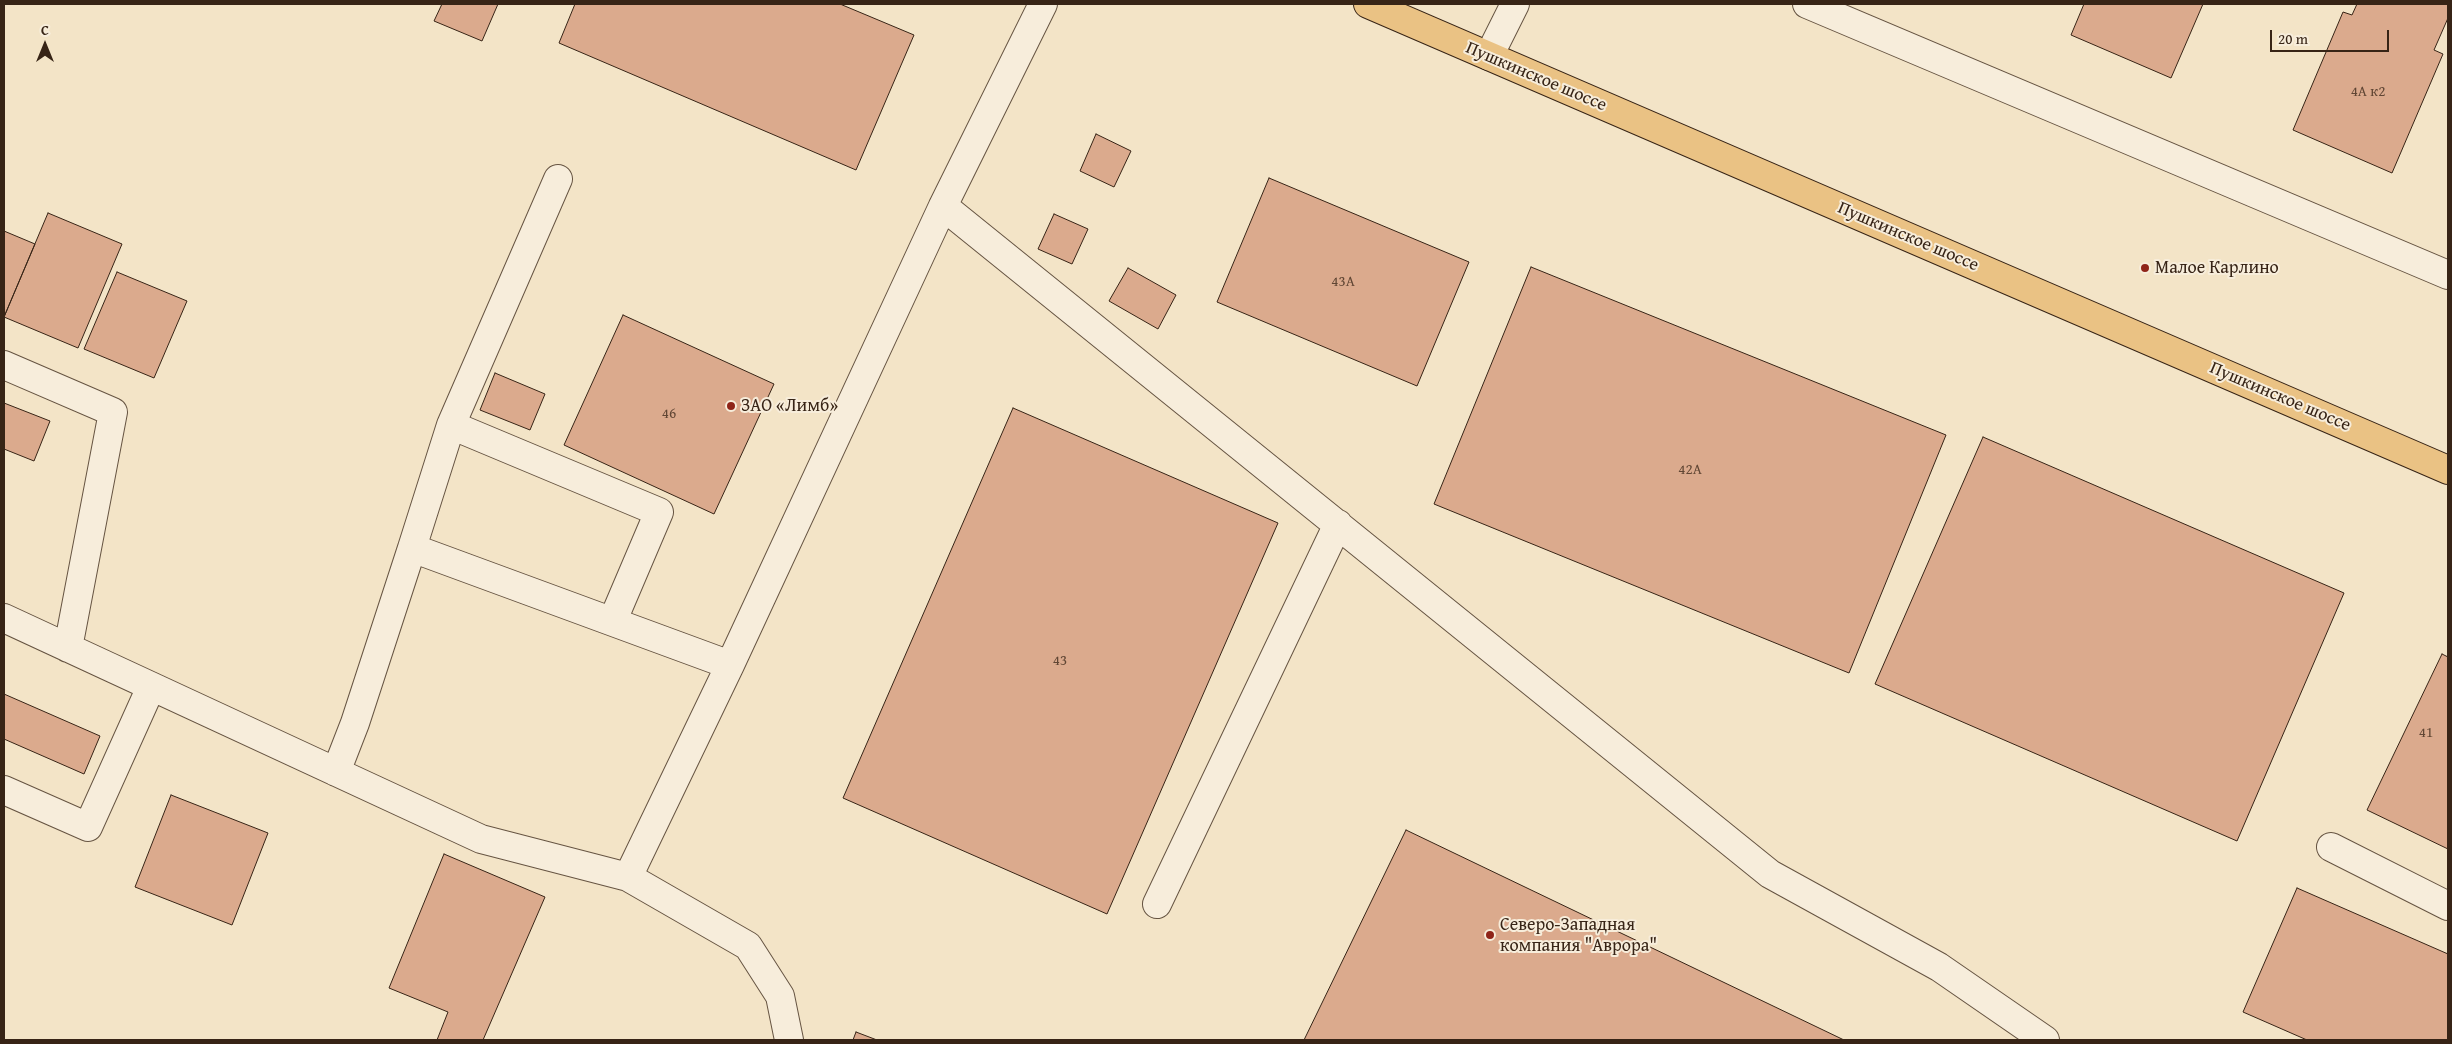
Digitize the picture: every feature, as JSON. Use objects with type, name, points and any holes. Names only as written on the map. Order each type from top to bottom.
[{"type":"main road","name":"Пушкинское шоссе","points":[[1368,4],[2448,470]]},
{"type":"street","points":[[628,877],[730,665],[943,206],[1043,4]]},
{"type":"street","points":[[1489,56],[1515,4]]},
{"type":"street","points":[[1807,4],[2448,275]]},
{"type":"street","points":[[336,772],[355,722],[451,425],[558,179]]},
{"type":"street","points":[[943,206],[1770,874],[1940,967],[2045,1040]]},
{"type":"street","points":[[4,365],[113,412],[68,648]]},
{"type":"street","points":[[451,425],[659,512],[613,620]]},
{"type":"street","points":[[1157,904],[1338,524]]},
{"type":"street","points":[[412,548],[613,620],[730,665]]},
{"type":"street","points":[[4,618],[482,839],[628,877],[748,946],[780,996],[789,1040]]},
{"type":"street","points":[[4,790],[88,827],[151,687]]},
{"type":"street","points":[[2331,847],[2448,906]]},
{"type":"building","points":[[442,4],[498,4],[482,41],[434,21]]},
{"type":"building","points":[[575,4],[840,4],[914,35],[856,170],[559,43]]},
{"type":"building","points":[[2084,4],[2203,4],[2171,78],[2071,35]]},
{"type":"building","points":[[2357,4],[2448,4],[2448,18],[2434,50],[2443,54],[2392,173],[2293,130],[2343,12],[2352,15]]},
{"type":"building","points":[[1096,134],[1131,151],[1114,187],[1080,171]]},
{"type":"building","points":[[1269,178],[1469,262],[1417,386],[1217,302]]},
{"type":"building","points":[[48,213],[122,244],[78,348],[4,317]]},
{"type":"building","points":[[1054,214],[1088,229],[1072,264],[1038,249]]},
{"type":"building","points":[[4,231],[35,244],[4,317]]},
{"type":"building","points":[[1531,267],[1946,435],[1849,673],[1434,504]]},
{"type":"building","points":[[1128,268],[1176,295],[1158,329],[1109,301]]},
{"type":"building","points":[[117,272],[187,301],[154,378],[84,349]]},
{"type":"building","points":[[623,315],[774,384],[714,514],[564,445]]},
{"type":"building","points":[[495,373],[545,394],[530,430],[480,410]]},
{"type":"building","points":[[4,403],[50,421],[34,461],[4,449]]},
{"type":"building","points":[[1013,408],[1278,523],[1107,914],[843,798]]},
{"type":"building","points":[[1983,437],[2344,593],[2237,841],[1875,684]]},
{"type":"building","points":[[2442,654],[2448,657],[2448,849],[2367,810]]},
{"type":"building","points":[[4,694],[100,736],[84,774],[4,739]]},
{"type":"building","points":[[171,795],[268,833],[232,925],[135,887]]},
{"type":"building","name":"Северо-Западная компания \"Аврора\"","points":[[1406,830],[1844,1040],[1304,1040]]},
{"type":"building","points":[[444,854],[545,897],[483,1040],[437,1040],[448,1012],[389,988]]},
{"type":"building","points":[[2297,888],[2448,954],[2448,1040],[2307,1040],[2243,1012]]},
{"type":"building","points":[[856,1032],[877,1040],[853,1040]]},
{"type":"place","name":"Малое Карлино","points":[[2145,268]]},
{"type":"place","name":"ЗАО «Лимб»","points":[[731,406]]},
{"type":"place","name":"Северо-Западная компания \"Аврора\"","points":[[1490,935]]}]
